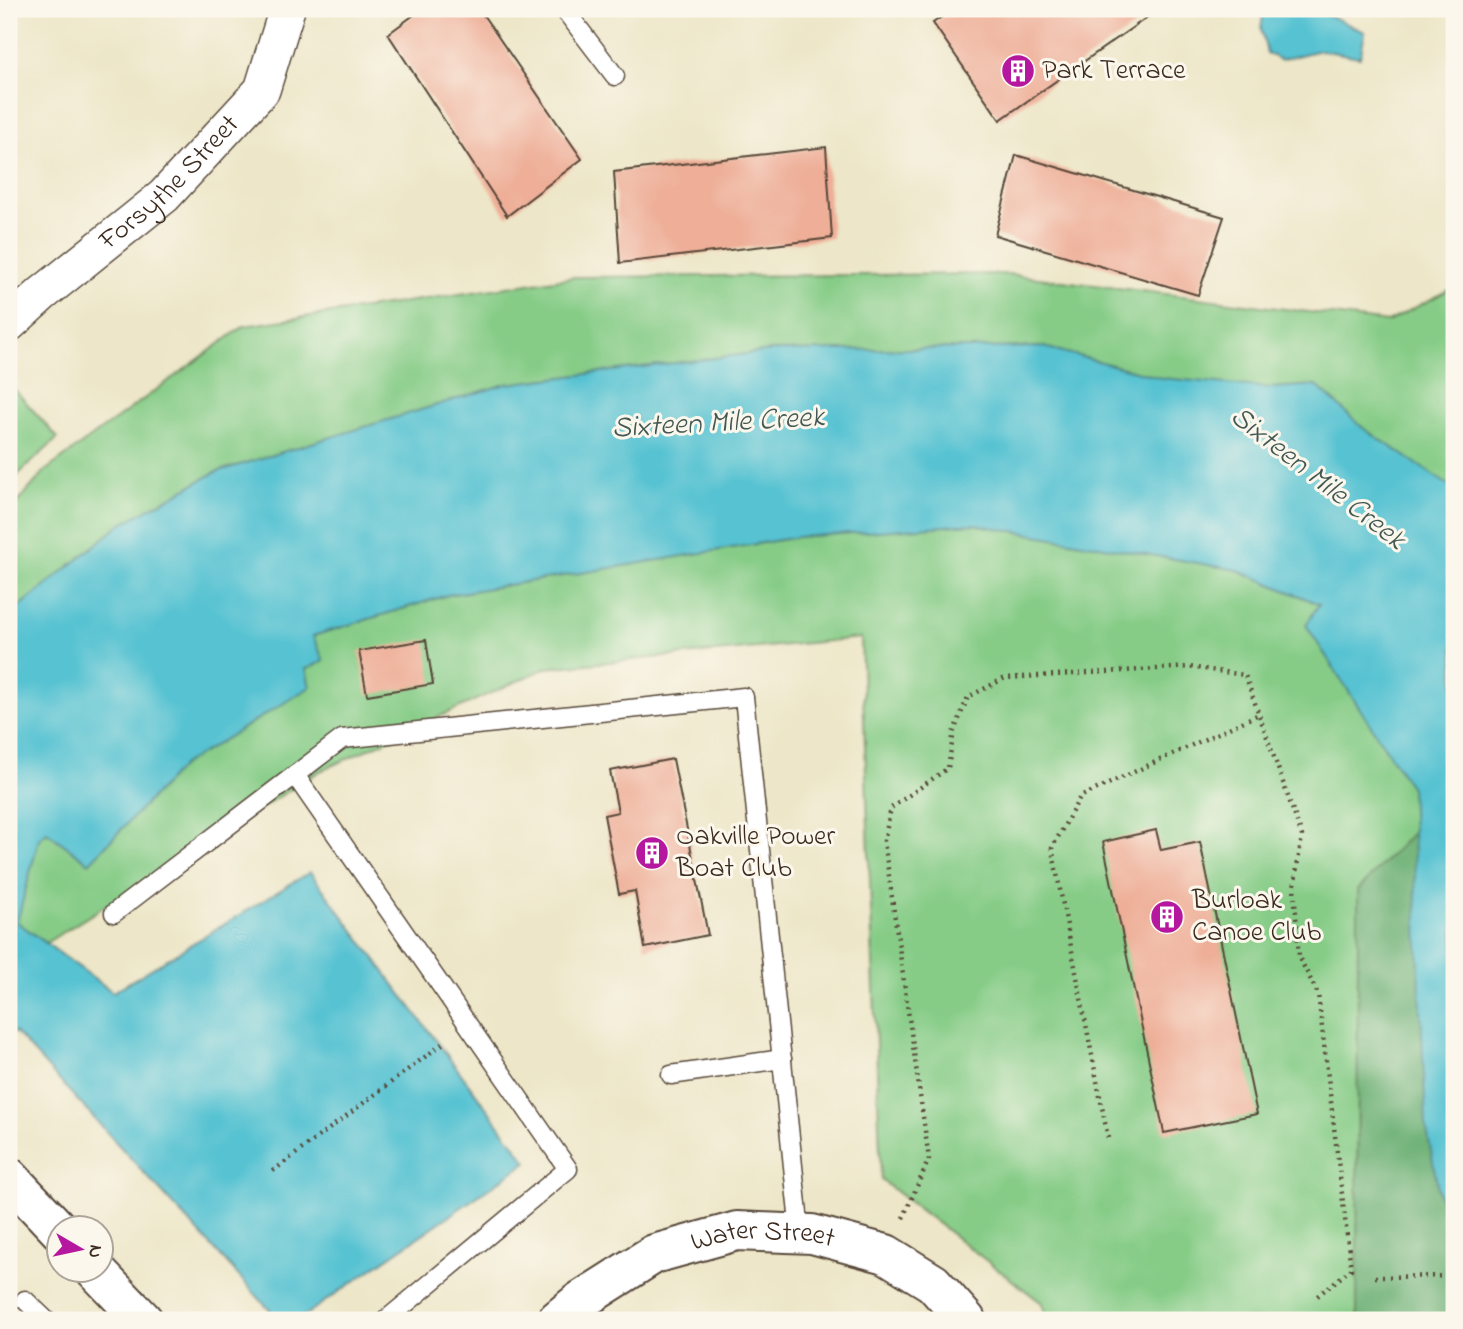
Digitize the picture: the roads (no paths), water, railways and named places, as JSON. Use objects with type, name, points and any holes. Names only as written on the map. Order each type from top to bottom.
[{"type":"street","name":"Forsythe Street","points":[[9,324],[164,195],[261,90],[285,10]]},
{"type":"street","points":[[9,1177],[46,1216]]},
{"type":"street","name":"Water Street","points":[[557,1320],[580,1301],[654,1254],[737,1231],[811,1234],[886,1254],[933,1283],[966,1320]]},
{"type":"street","points":[[109,1284],[143,1320]]},
{"type":"lane","points":[[564,9],[615,76]]},
{"type":"lane","points":[[114,913],[342,739],[744,697],[800,1233]]},
{"type":"lane","points":[[295,775],[568,1169],[386,1320]]},
{"type":"lane","points":[[671,1075],[782,1059]]},
{"type":"lane","points":[[25,1300],[46,1320]]},
{"type":"water","points":[[1271,9],[1315,9],[1365,32],[1360,57],[1320,50],[1280,60],[1267,53],[1261,29],[1263,15]]},
{"type":"water","name":"Sixteen Mile Creek","points":[[1044,347],[1162,378],[1271,388],[1316,385],[1363,428],[1454,489],[1454,1320],[1449,1320],[1446,1231],[1426,1125],[1411,788],[1306,625],[1319,604],[1237,570],[973,524],[798,537],[448,595],[313,636],[324,661],[306,669],[310,687],[183,765],[89,863],[47,832],[39,839],[17,922],[113,992],[310,872],[527,1162],[298,1320],[279,1320],[15,1032],[9,1033],[9,618],[121,524],[216,472],[506,384],[771,351]]},
{"type":"place","name":"Park Terrace","points":[[1018,71]]},
{"type":"place","name":"Oakville Power Boat Club","points":[[652,853]]},
{"type":"place","name":"Burloak Canoe Club","points":[[1167,917]]}]
